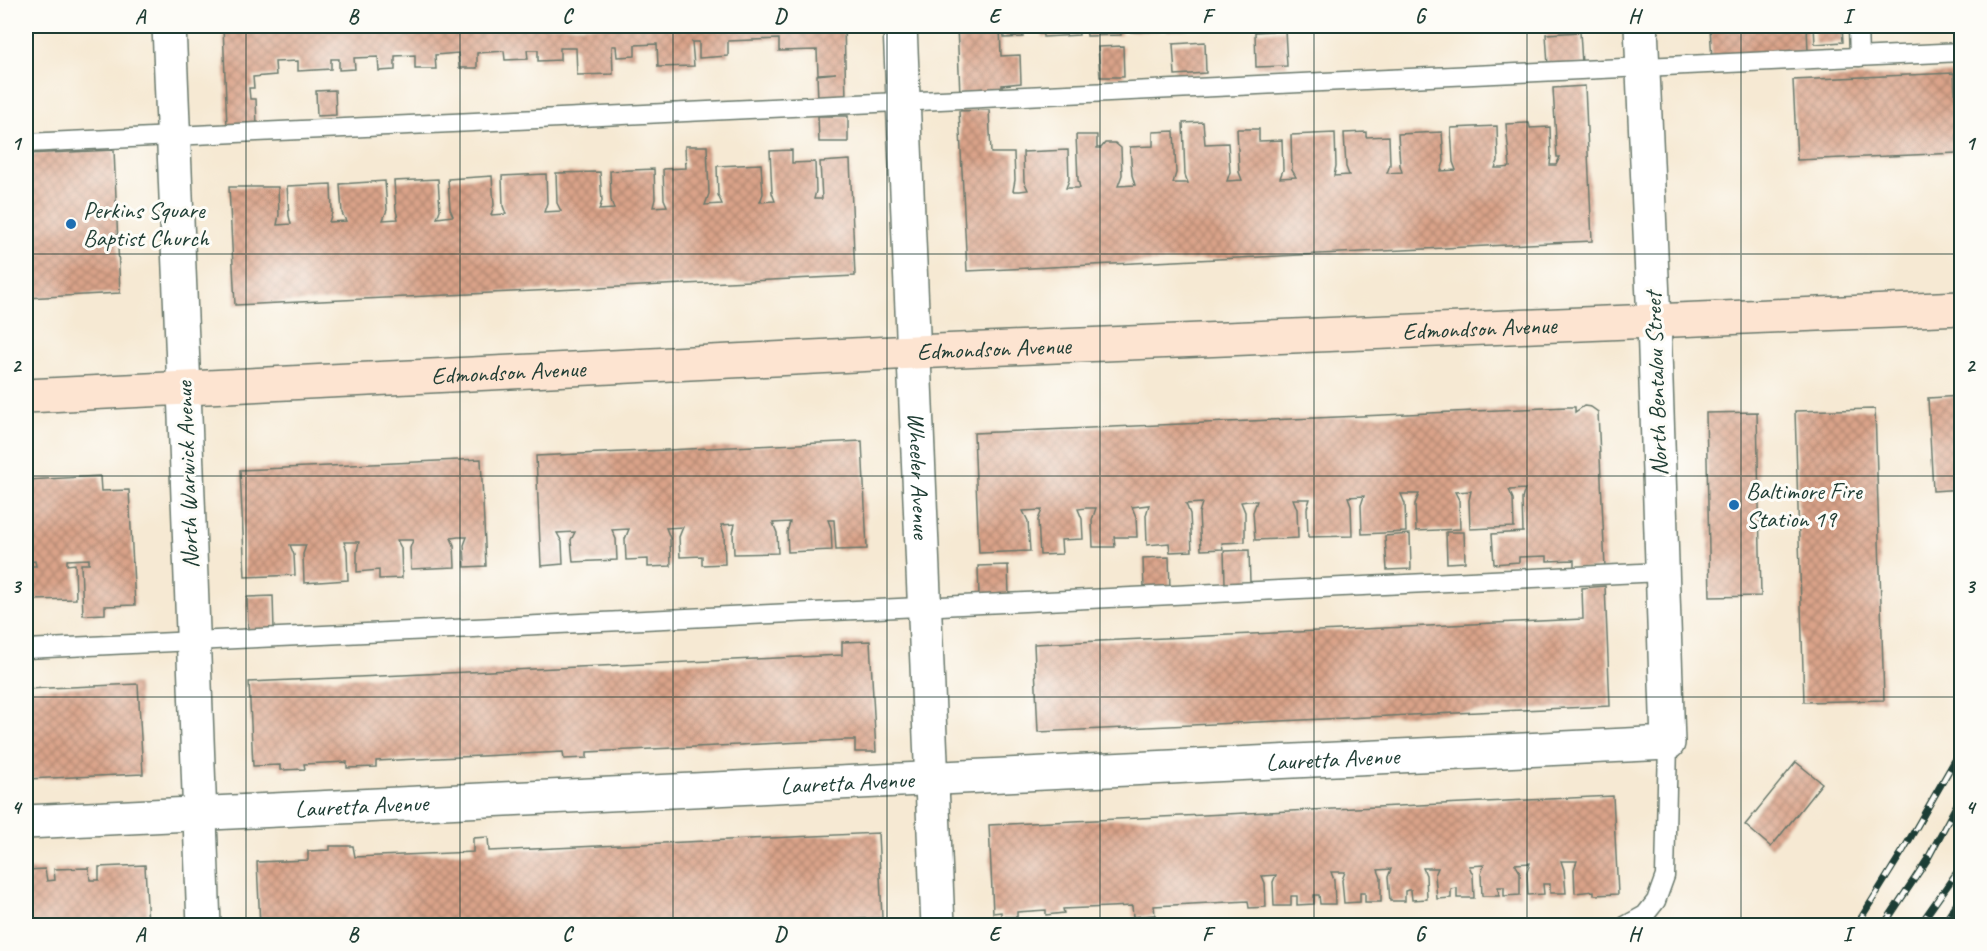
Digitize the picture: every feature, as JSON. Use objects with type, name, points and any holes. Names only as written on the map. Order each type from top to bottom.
[{"type":"main road","name":"Edmondson Avenue","points":[[26,396],[184,390],[914,352],[1962,308]]},
{"type":"street","name":"North Warwick Avenue","points":[[168,26],[204,926]]},
{"type":"street","name":"Wheeler Avenue","points":[[900,26],[938,926]]},
{"type":"street","name":"North Bentalou Street","points":[[1641,26],[1654,322],[1668,743]]},
{"type":"street","name":"Lauretta Avenue","points":[[26,822],[1668,743]]},
{"type":"lane","points":[[1858,26],[1859,57]]},
{"type":"lane","points":[[26,143],[1962,52]]},
{"type":"lane","points":[[26,649],[1662,572]]},
{"type":"lane","points":[[1625,926],[1645,915],[1656,901],[1665,876],[1668,743]]},
{"type":"building","points":[[223,26],[844,26],[846,99],[818,100],[817,75],[836,73],[818,74],[817,50],[779,51],[779,39],[728,41],[728,56],[699,58],[699,42],[692,42],[694,66],[658,67],[657,44],[635,45],[635,56],[617,57],[616,46],[612,46],[613,74],[577,75],[576,48],[560,48],[560,60],[538,61],[538,50],[527,50],[528,59],[505,60],[504,51],[477,53],[477,68],[459,68],[458,53],[435,55],[436,69],[415,69],[415,55],[395,56],[395,70],[379,71],[378,57],[354,58],[355,69],[339,70],[339,59],[331,59],[331,69],[298,71],[298,61],[275,62],[276,75],[253,77],[254,88],[249,88],[250,99],[256,99],[257,126],[227,127]]},
{"type":"building","points":[[957,26],[1000,26],[1001,56],[1020,55],[1021,83],[1002,85],[1002,91],[960,94]]},
{"type":"building","points":[[1003,26],[1022,26],[1023,37],[1004,38]]},
{"type":"building","points":[[1042,26],[1078,26],[1079,35],[1043,37]]},
{"type":"building","points":[[1086,26],[1120,26],[1121,35],[1087,36]]},
{"type":"building","points":[[1127,26],[1159,26],[1159,31],[1128,32]]},
{"type":"building","points":[[1167,26],[1187,26],[1188,30],[1167,31]]},
{"type":"building","points":[[1710,26],[1807,26],[1808,52],[1712,61]]},
{"type":"building","points":[[1814,26],[1842,26],[1843,42],[1815,44]]},
{"type":"building","points":[[1285,30],[1287,66],[1256,67],[1255,32]]},
{"type":"building","points":[[1580,32],[1582,64],[1548,66],[1546,34]]},
{"type":"building","points":[[1205,42],[1206,73],[1175,75],[1173,44]]},
{"type":"building","points":[[1123,46],[1124,77],[1100,77],[1098,47]]},
{"type":"building","points":[[1954,73],[1958,153],[1797,160],[1793,80]]},
{"type":"building","points":[[1585,86],[1592,241],[967,271],[959,111],[989,110],[991,153],[1014,153],[1013,191],[1020,191],[1028,190],[1024,181],[1023,152],[1068,150],[1069,180],[1066,188],[1080,188],[1076,135],[1097,135],[1097,148],[1101,148],[1105,143],[1115,143],[1121,148],[1122,175],[1118,186],[1135,185],[1130,147],[1153,146],[1153,132],[1174,131],[1176,173],[1173,183],[1188,183],[1185,175],[1183,123],[1203,122],[1205,144],[1228,143],[1230,172],[1227,181],[1242,180],[1239,172],[1237,129],[1259,129],[1259,141],[1282,140],[1283,170],[1280,178],[1296,177],[1292,170],[1291,135],[1335,133],[1334,176],[1349,175],[1346,167],[1344,133],[1366,132],[1366,137],[1389,136],[1390,165],[1387,173],[1402,172],[1398,134],[1442,132],[1444,162],[1441,171],[1456,170],[1453,162],[1451,128],[1497,126],[1498,161],[1495,168],[1502,168],[1510,167],[1506,124],[1527,123],[1530,128],[1550,127],[1550,165],[1556,165],[1560,157],[1557,157],[1553,88]]},
{"type":"building","points":[[335,90],[336,115],[317,116],[316,91]]},
{"type":"building","points":[[818,116],[848,116],[848,142],[819,142]]},
{"type":"building","points":[[685,146],[707,146],[709,194],[705,205],[722,204],[718,195],[717,166],[761,164],[763,194],[760,202],[775,201],[772,193],[770,151],[792,150],[792,163],[815,162],[814,199],[822,199],[820,162],[850,160],[855,276],[235,305],[229,187],[278,187],[277,225],[291,224],[287,186],[331,184],[332,213],[329,222],[346,221],[342,213],[340,184],[385,181],[387,210],[383,220],[398,219],[394,181],[438,179],[440,210],[437,218],[453,216],[450,209],[448,179],[492,176],[494,205],[491,215],[506,214],[503,206],[502,176],[546,174],[547,203],[544,212],[561,211],[557,203],[556,173],[600,172],[602,201],[599,210],[614,209],[611,200],[610,171],[654,169],[653,207],[667,206],[664,199],[663,169],[686,168]]},
{"type":"building","name":"Perkins Square Baptist Church","points":[[114,150],[120,293],[26,298],[26,154]]},
{"type":"building","points":[[1962,396],[1962,489],[1933,491],[1928,398]]},
{"type":"building","points":[[1584,406],[1591,407],[1598,412],[1605,568],[1574,569],[1574,560],[1547,561],[1547,556],[1519,557],[1519,562],[1494,564],[1492,534],[1523,532],[1522,499],[1525,489],[1509,490],[1513,499],[1514,527],[1470,529],[1471,491],[1455,492],[1459,500],[1460,529],[1416,531],[1415,504],[1419,494],[1401,494],[1405,504],[1406,532],[1362,534],[1361,505],[1364,496],[1348,497],[1351,505],[1352,536],[1308,537],[1307,508],[1310,499],[1293,499],[1297,509],[1298,538],[1255,540],[1253,512],[1257,501],[1241,502],[1245,512],[1245,542],[1222,543],[1223,549],[1201,550],[1199,513],[1202,503],[1186,504],[1190,514],[1192,551],[1170,552],[1169,543],[1147,545],[1146,515],[1149,505],[1132,507],[1136,517],[1137,537],[1114,537],[1115,547],[1093,547],[1092,520],[1096,508],[1078,509],[1082,519],[1083,539],[1061,540],[1062,554],[1040,555],[1038,520],[1042,510],[1023,511],[1028,521],[1030,551],[979,553],[974,433],[1567,407],[1575,407],[1575,412]]},
{"type":"building","points":[[1875,409],[1884,700],[1804,702],[1795,411]]},
{"type":"building","name":"Baltimore Fire Station 19","points":[[1757,412],[1761,596],[1710,597],[1706,413]]},
{"type":"building","points":[[862,441],[867,549],[836,550],[834,520],[828,520],[831,528],[832,550],[788,552],[787,532],[790,522],[773,523],[777,533],[778,553],[734,554],[735,524],[721,525],[724,534],[725,564],[702,565],[702,556],[680,557],[679,537],[683,527],[666,528],[670,538],[671,566],[648,567],[648,559],[626,560],[625,539],[629,529],[612,530],[616,539],[617,560],[573,562],[571,540],[575,532],[557,533],[562,542],[563,564],[541,566],[536,456]]},
{"type":"building","points":[[481,459],[486,566],[465,567],[464,545],[467,537],[458,537],[451,538],[454,545],[455,567],[411,569],[410,548],[413,540],[397,540],[401,548],[402,578],[379,579],[379,570],[357,572],[359,542],[344,542],[347,551],[348,580],[304,583],[303,554],[306,545],[290,545],[294,555],[295,575],[245,577],[240,470]]},
{"type":"building","points":[[100,476],[101,491],[129,490],[135,605],[105,606],[105,614],[83,615],[81,564],[89,564],[89,559],[67,560],[67,565],[75,564],[76,599],[30,600],[28,566],[36,566],[35,561],[26,562],[26,480]]},
{"type":"building","points":[[1446,532],[1464,532],[1465,562],[1447,563]]},
{"type":"building","points":[[1410,534],[1411,569],[1387,570],[1385,536]]},
{"type":"building","points":[[1249,550],[1250,583],[1225,583],[1224,551]]},
{"type":"building","points":[[1169,557],[1170,589],[1144,590],[1143,558]]},
{"type":"building","points":[[1008,565],[1009,595],[979,596],[978,566]]},
{"type":"building","points":[[1605,586],[1610,706],[1038,732],[1034,644],[1583,619],[1582,588]]},
{"type":"building","points":[[273,596],[274,630],[248,630],[247,597]]},
{"type":"building","points":[[870,641],[876,752],[855,752],[855,740],[846,740],[587,752],[587,758],[564,759],[563,752],[376,761],[376,767],[347,768],[347,762],[304,764],[305,769],[282,770],[280,770],[280,765],[253,766],[249,682],[842,655],[842,642]]},
{"type":"building","points":[[138,684],[143,774],[26,779],[26,689]]},
{"type":"building","points":[[1796,762],[1822,783],[1771,847],[1745,825]]},
{"type":"building","points":[[1613,796],[1618,894],[1594,895],[1594,891],[1575,893],[1574,869],[1577,861],[1561,861],[1566,893],[1550,893],[1550,884],[1543,884],[1544,894],[1528,895],[1527,872],[1530,863],[1515,864],[1520,872],[1520,895],[1504,896],[1504,887],[1498,887],[1499,896],[1482,896],[1481,874],[1484,865],[1469,866],[1473,875],[1474,898],[1457,898],[1457,888],[1451,889],[1451,898],[1437,899],[1435,875],[1438,868],[1423,868],[1426,875],[1427,899],[1412,900],[1411,890],[1408,890],[1405,891],[1405,901],[1390,901],[1388,877],[1391,869],[1378,870],[1381,878],[1381,902],[1365,902],[1365,893],[1360,893],[1360,902],[1344,903],[1342,880],[1345,872],[1331,872],[1334,880],[1335,904],[1320,904],[1319,895],[1314,895],[1314,904],[1297,905],[1297,896],[1291,896],[1291,906],[1274,906],[1273,882],[1276,875],[1262,876],[1265,883],[1266,907],[1249,908],[1248,901],[1154,906],[1155,915],[1133,917],[1132,906],[1063,909],[1064,913],[1046,915],[1046,910],[1017,912],[1017,917],[1001,917],[1001,912],[993,913],[989,825]]},
{"type":"building","points":[[878,833],[882,918],[717,926],[260,926],[257,862],[308,860],[308,851],[330,850],[330,846],[353,846],[355,857],[473,852],[473,838],[488,837],[489,851]]},
{"type":"building","points":[[145,865],[148,926],[100,926],[96,921],[96,926],[26,926],[26,882],[29,882],[27,870],[45,869],[47,881],[55,880],[54,869],[89,868],[90,880],[99,880],[99,867]]},
{"type":"railway","points":[[1856,926],[1904,849],[1962,748]]},
{"type":"railway","points":[[1883,926],[1927,860],[1962,795]]},
{"type":"railway","points":[[1919,926],[1962,865]]},
{"type":"railway","points":[[1942,926],[1962,896]]},
{"type":"place","name":"Perkins Square Baptist Church","points":[[71,224]]},
{"type":"place","name":"Baltimore Fire Station 19","points":[[1734,505]]}]
